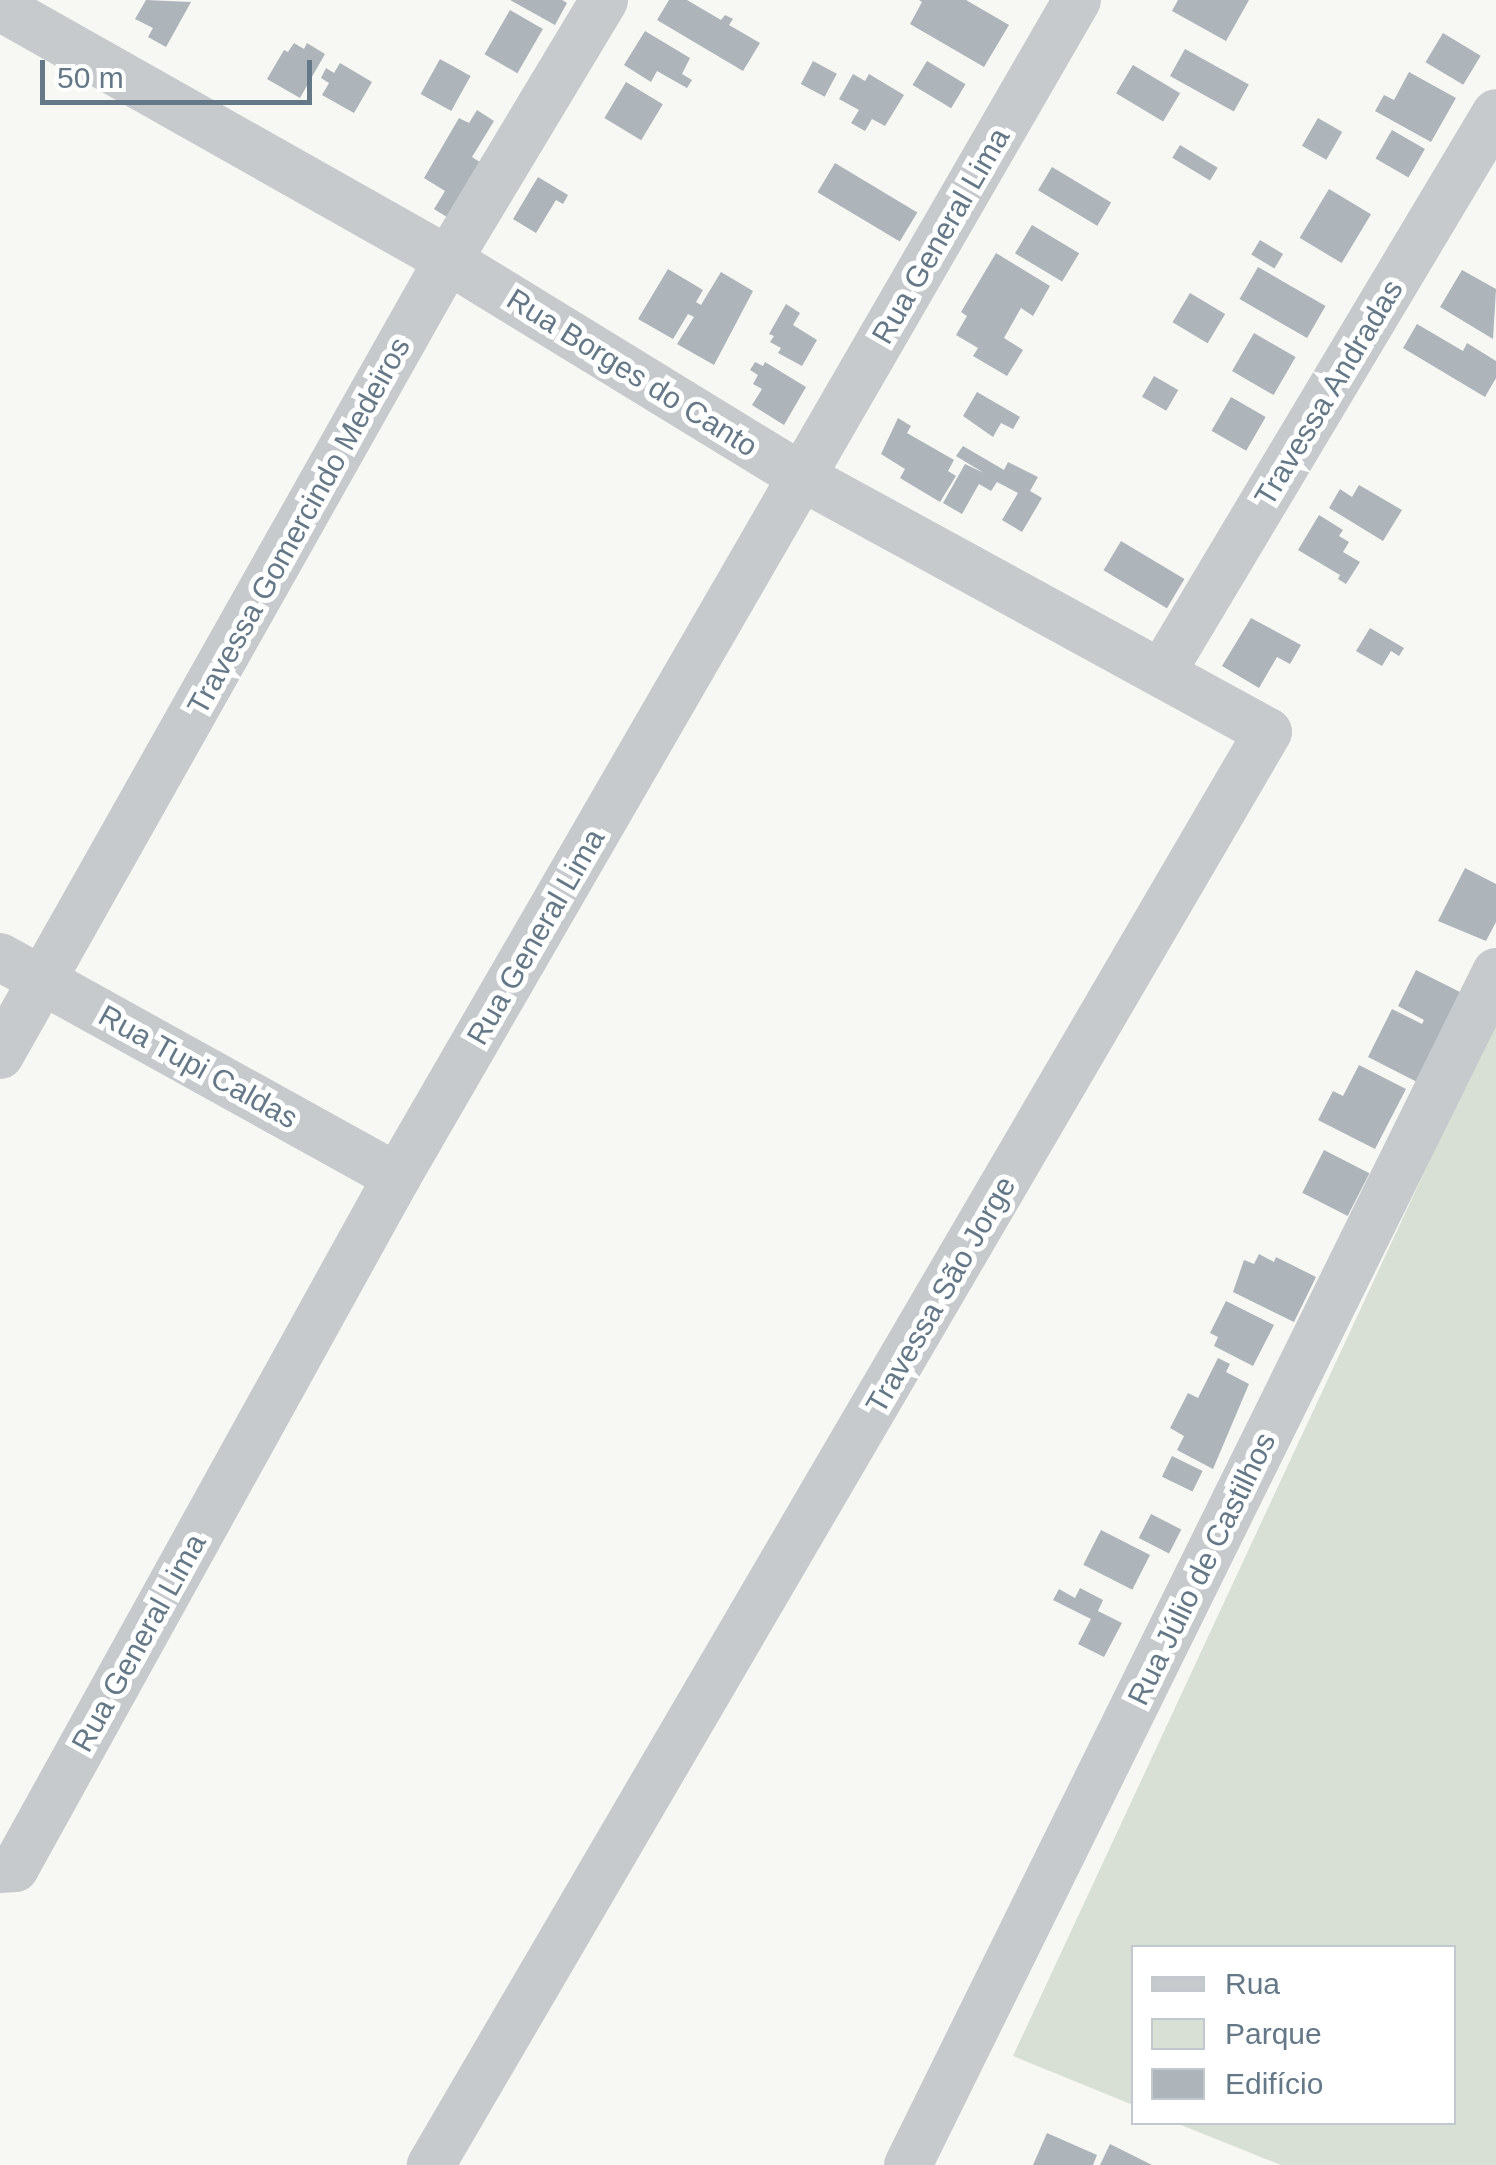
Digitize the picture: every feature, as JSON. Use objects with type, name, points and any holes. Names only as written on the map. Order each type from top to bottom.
[{"type":"street","name":"Travessa Gomercindo Medeiros","points":[[0,1055],[448,260],[604,0]]},
{"type":"street","name":"Rua General Lima","points":[[0,1869],[15,1868],[397,1176],[1077,0]]},
{"type":"street","name":"Rua Borges do Canto","points":[[0,7],[448,260],[802,477],[1268,732]]},
{"type":"street","name":"Travessa Andradas","points":[[1162,672],[1496,113]]},
{"type":"street","name":"Travessa São Jorge","points":[[431,2165],[614,1858],[1268,732]]},
{"type":"street","name":"Rua Tupi Caldas","points":[[0,957],[397,1176]]},
{"type":"street","name":"Rua Júlio de Castilhos","points":[[908,2165],[1496,972]]},
{"type":"green space","points":[[1496,1018],[1496,2165],[1281,2165],[1181,2125],[1456,2125],[1456,1945],[1131,1945],[1131,2104],[1013,2056]]},
{"type":"building","points":[[146,0],[191,2],[166,47],[148,37],[153,28],[135,19]]},
{"type":"building","points":[[510,0],[562,0],[567,3],[555,25]]},
{"type":"building","points":[[669,0],[687,0],[721,20],[725,15],[733,19],[729,25],[760,43],[743,71],[657,20]]},
{"type":"building","points":[[919,0],[966,0],[1009,25],[984,67],[910,24],[922,2]]},
{"type":"building","points":[[1178,0],[1249,0],[1226,41],[1172,11]]},
{"type":"building","points":[[510,10],[543,29],[517,73],[484,54]]},
{"type":"building","points":[[645,31],[690,58],[682,74],[692,80],[687,88],[657,71],[651,82],[624,65]]},
{"type":"building","points":[[1443,33],[1481,56],[1463,85],[1425,62]]},
{"type":"building","points":[[294,43],[304,49],[307,43],[325,54],[300,98],[267,79],[284,50],[288,52]]},
{"type":"building","points":[[1185,49],[1249,84],[1234,112],[1170,76]]},
{"type":"building","points":[[440,59],[471,76],[451,111],[421,94]]},
{"type":"building","points":[[813,61],[837,74],[825,97],[801,84]]},
{"type":"building","points":[[927,61],[966,84],[951,108],[913,85]]},
{"type":"building","points":[[340,63],[372,82],[354,113],[322,95],[329,83],[321,78],[326,68],[334,73]]},
{"type":"building","points":[[1133,65],[1180,93],[1163,122],[1116,93]]},
{"type":"building","points":[[1409,72],[1456,98],[1431,142],[1375,111],[1384,95],[1394,100]]},
{"type":"building","points":[[853,74],[865,81],[869,74],[904,95],[885,126],[872,119],[865,131],[851,123],[859,110],[839,99]]},
{"type":"building","points":[[626,82],[663,104],[641,140],[604,118]]},
{"type":"building","points":[[477,110],[494,121],[472,157],[483,164],[450,219],[434,209],[445,191],[424,178],[459,118],[469,123]]},
{"type":"building","points":[[1318,118],[1342,132],[1326,160],[1302,146]]},
{"type":"building","points":[[1392,130],[1425,149],[1408,178],[1376,159]]},
{"type":"building","points":[[1180,145],[1218,168],[1210,181],[1172,158]]},
{"type":"building","points":[[835,163],[917,212],[900,242],[817,192]]},
{"type":"building","points":[[1052,167],[1111,203],[1097,226],[1038,190]]},
{"type":"building","points":[[538,177],[568,195],[563,204],[556,200],[536,233],[513,219]]},
{"type":"building","points":[[1329,189],[1371,214],[1342,263],[1300,238]]},
{"type":"building","points":[[1032,225],[1079,253],[1062,282],[1015,253]]},
{"type":"building","points":[[1260,240],[1283,254],[1274,268],[1251,255]]},
{"type":"building","points":[[996,253],[1050,286],[1033,316],[1021,308],[1004,338],[1023,350],[1007,376],[973,356],[978,348],[956,335],[967,316],[961,312]]},
{"type":"building","points":[[1258,267],[1326,306],[1307,338],[1240,299]]},
{"type":"building","points":[[668,269],[703,290],[696,302],[701,305],[721,272],[753,291],[714,365],[677,344],[694,317],[688,314],[673,339],[638,319]]},
{"type":"building","points":[[1462,270],[1496,289],[1493,339],[1440,307]]},
{"type":"building","points":[[1190,293],[1225,314],[1208,343],[1172,322]]},
{"type":"building","points":[[786,304],[800,313],[793,325],[817,340],[802,366],[778,353],[781,348],[770,342],[774,336],[769,334]]},
{"type":"building","points":[[1417,324],[1463,351],[1467,343],[1496,361],[1496,378],[1485,397],[1403,348]]},
{"type":"building","points":[[1254,333],[1296,357],[1274,395],[1232,371]]},
{"type":"building","points":[[755,362],[763,366],[765,362],[806,387],[784,425],[752,405],[762,389],[753,384],[758,375],[750,370]]},
{"type":"building","points":[[1154,376],[1178,390],[1166,411],[1142,397]]},
{"type":"building","points":[[977,392],[1020,417],[1013,429],[1001,423],[993,437],[963,416]]},
{"type":"building","points":[[1231,397],[1266,417],[1246,451],[1212,431]]},
{"type":"building","points":[[898,418],[911,426],[907,433],[954,460],[948,471],[956,476],[940,502],[900,478],[905,469],[881,454]]},
{"type":"building","points":[[963,446],[1004,470],[1008,462],[1038,477],[1030,491],[1042,498],[1022,532],[1002,520],[1018,493],[997,482],[991,491],[979,484],[962,514],[943,503],[965,464],[984,473],[956,456]]},
{"type":"building","points":[[1359,485],[1402,510],[1383,541],[1329,508],[1340,489],[1352,497]]},
{"type":"building","points":[[1319,515],[1343,530],[1339,536],[1349,542],[1343,552],[1360,562],[1346,584],[1338,579],[1340,575],[1298,550]]},
{"type":"building","points":[[1121,541],[1184,579],[1167,608],[1103,570]]},
{"type":"building","points":[[1251,618],[1301,645],[1290,664],[1277,657],[1259,688],[1222,666]]},
{"type":"building","points":[[1370,628],[1404,648],[1399,656],[1391,651],[1382,666],[1356,651]]},
{"type":"building","points":[[1465,868],[1496,884],[1496,922],[1486,941],[1438,921]]},
{"type":"building","points":[[1416,970],[1466,995],[1425,1086],[1368,1057],[1392,1009],[1422,1024],[1424,1020],[1398,1006]]},
{"type":"building","points":[[1359,1065],[1406,1089],[1375,1149],[1318,1120],[1333,1091],[1343,1096]]},
{"type":"building","points":[[1324,1150],[1369,1173],[1348,1216],[1302,1193]]},
{"type":"building","points":[[1259,1254],[1274,1262],[1276,1257],[1316,1277],[1294,1322],[1233,1292],[1244,1260],[1254,1264]]},
{"type":"building","points":[[1226,1301],[1274,1325],[1253,1366],[1214,1346],[1218,1337],[1210,1333]]},
{"type":"building","points":[[1218,1358],[1230,1364],[1226,1372],[1249,1384],[1213,1469],[1177,1450],[1184,1436],[1170,1428],[1188,1393],[1198,1398]]},
{"type":"building","points":[[1172,1456],[1203,1471],[1192,1492],[1162,1477]]},
{"type":"building","points":[[1151,1514],[1181,1529],[1169,1553],[1139,1538]]},
{"type":"building","points":[[1101,1530],[1150,1555],[1132,1590],[1083,1565]]},
{"type":"building","points":[[1080,1588],[1103,1600],[1098,1611],[1122,1623],[1104,1657],[1078,1644],[1091,1619],[1053,1600],[1059,1589],[1075,1598]]},
{"type":"building","points":[[1047,2133],[1097,2155],[1093,2165],[1033,2165]]},
{"type":"building","points":[[1110,2144],[1152,2165],[1100,2165]]}]
